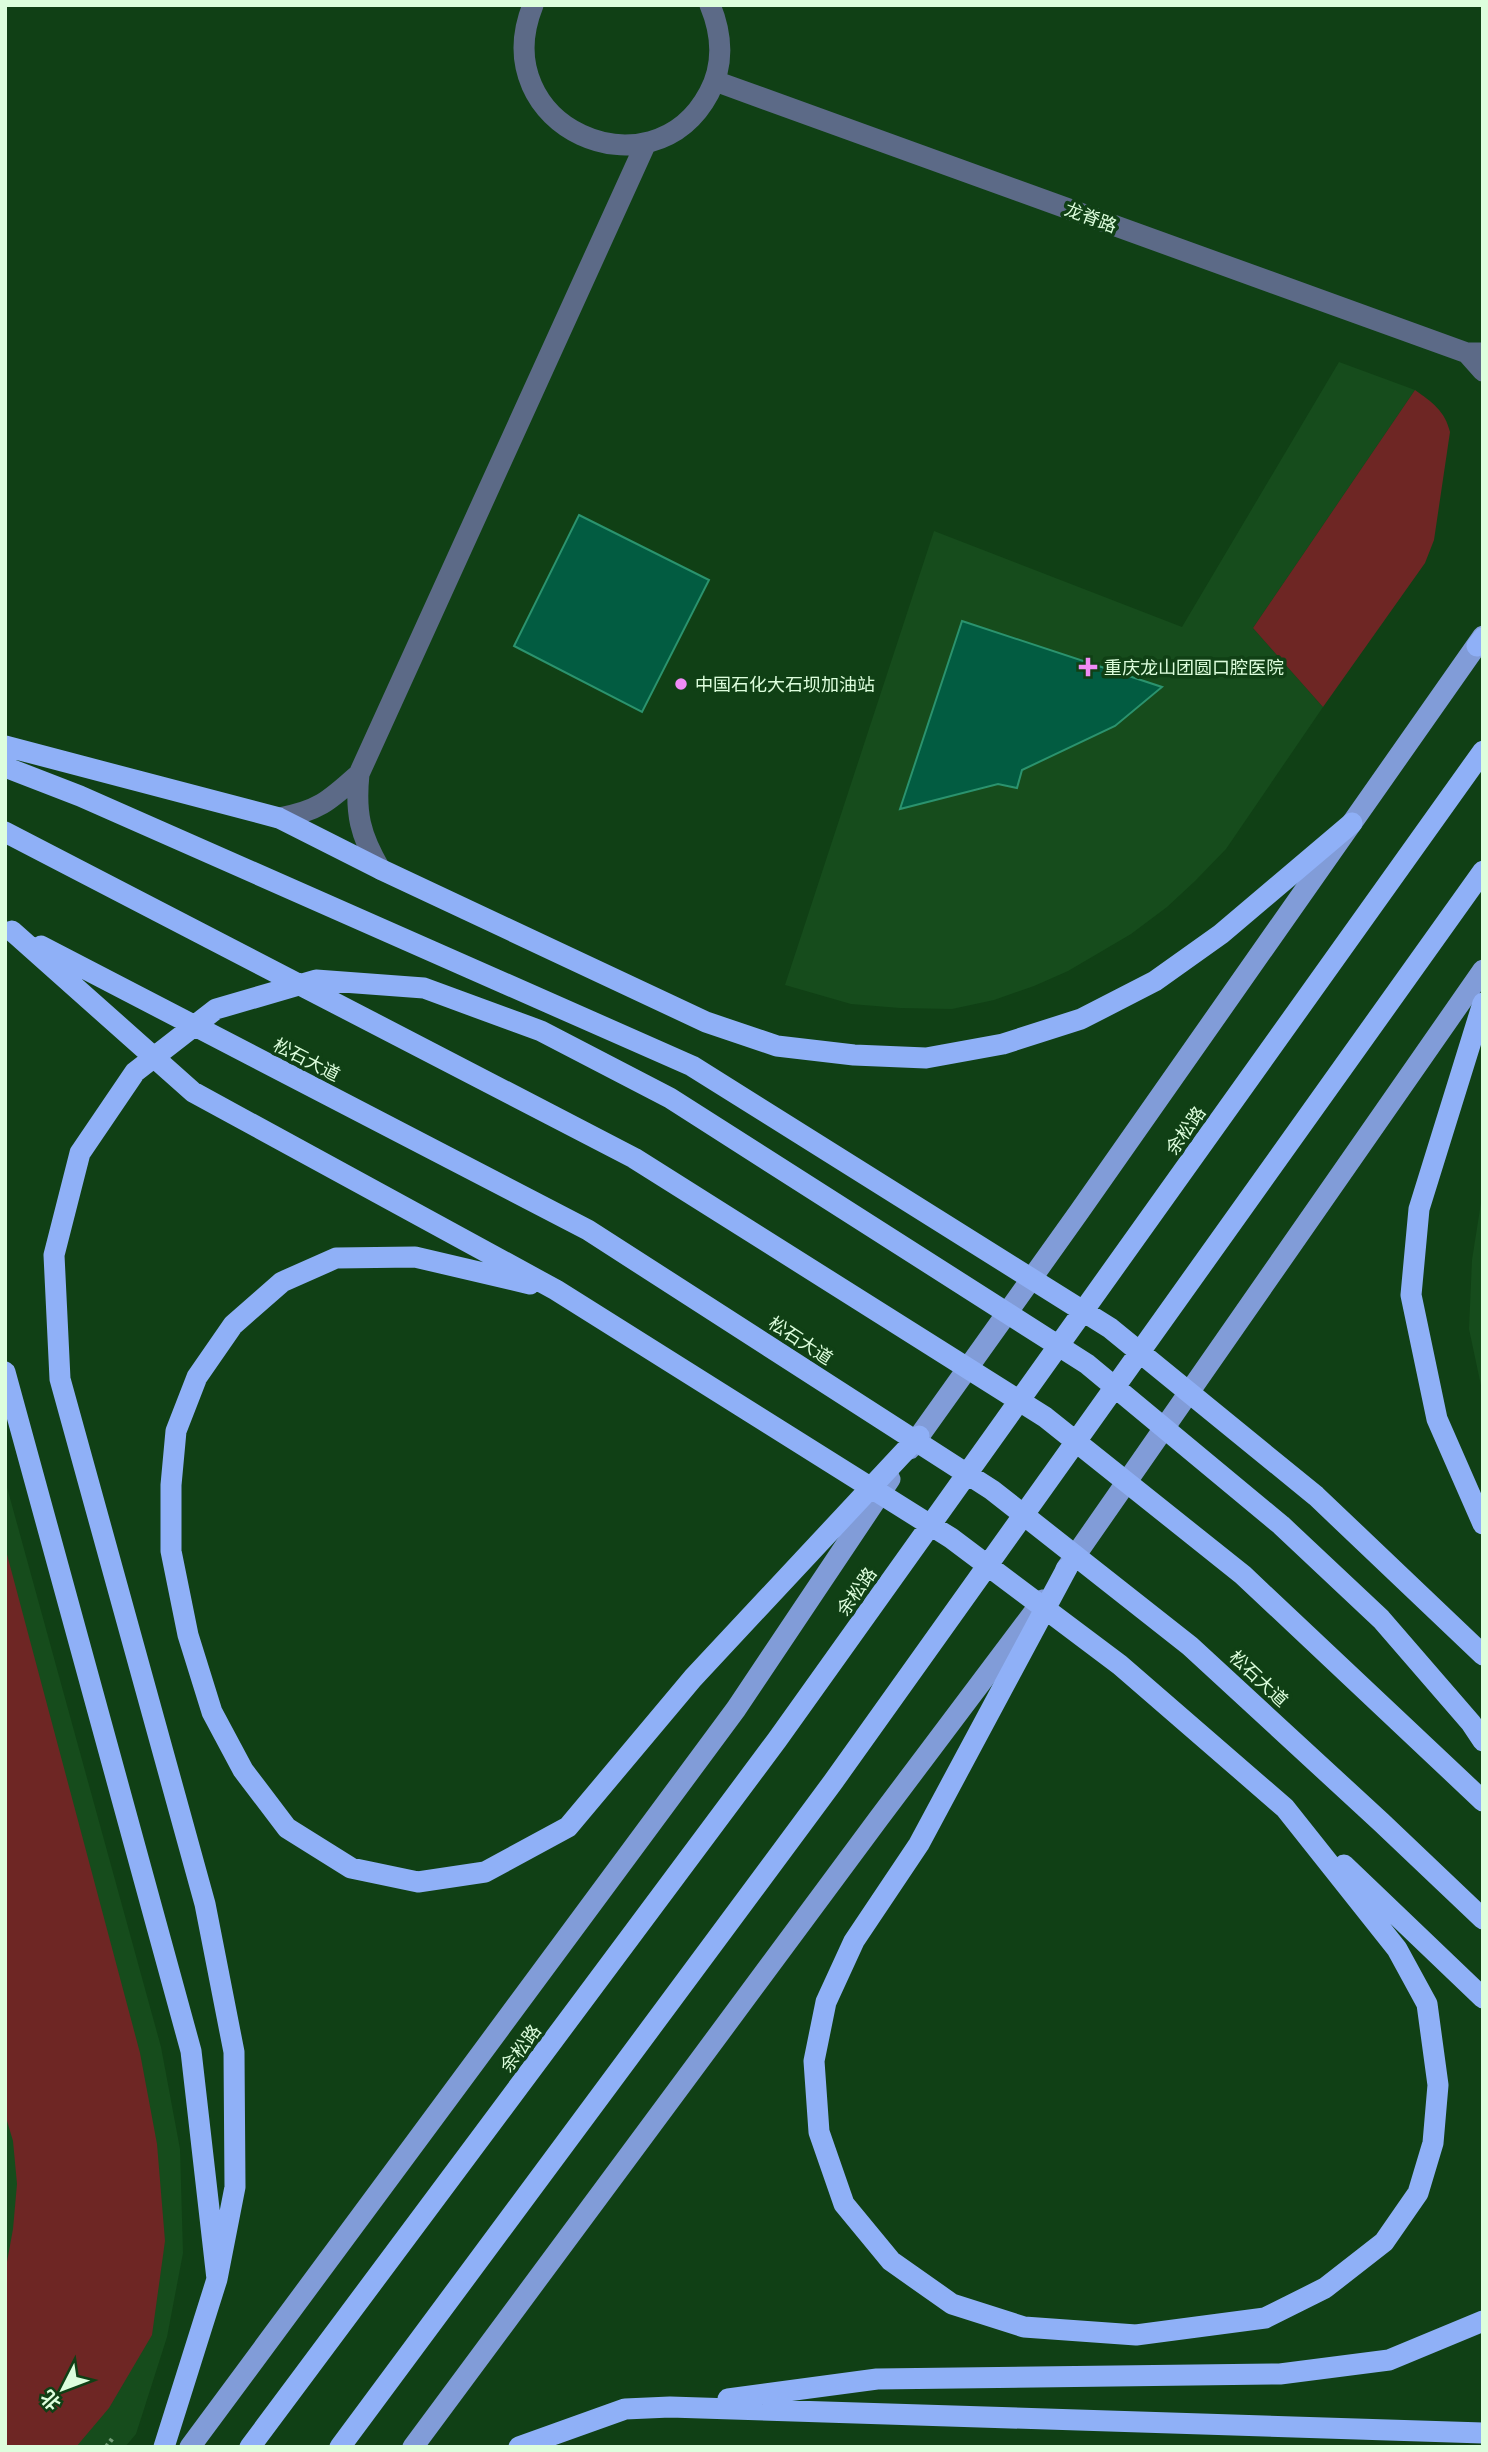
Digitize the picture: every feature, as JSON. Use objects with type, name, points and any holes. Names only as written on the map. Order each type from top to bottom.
[{"type":"highway","points":[[5,746],[279,818],[380,869],[706,1022],[777,1046],[854,1055],[926,1058],[1003,1044],[1081,1019],[1155,981],[1221,934],[1352,823]]},
{"type":"highway","name":"余松路","points":[[250,2447],[778,1740],[1483,751]]},
{"type":"highway","points":[[5,767],[80,796],[692,1066],[1110,1328],[1315,1496],[1483,1655]]},
{"type":"highway","points":[[5,832],[635,1158],[1045,1417],[1243,1575],[1483,1801]]},
{"type":"highway","points":[[340,2447],[833,1782],[1483,871]]},
{"type":"highway","points":[[9,930],[192,1092],[556,1290],[951,1538],[1120,1665],[1284,1808],[1483,1998]]},
{"type":"highway","name":"松石大道","points":[[9,930],[588,1230],[992,1490],[1190,1646],[1483,1919]]},
{"type":"highway","points":[[164,2447],[217,2279],[235,2187],[234,2053],[205,1904],[60,1379],[54,1255],[80,1153],[135,1072],[216,1009],[316,980],[424,988],[541,1031],[670,1098],[1087,1364],[1282,1525],[1381,1619],[1471,1723],[1483,1741]]},
{"type":"highway","points":[[1483,1003],[1419,1209],[1411,1295],[1437,1419],[1483,1524]]},
{"type":"highway","points":[[556,1290],[415,1257],[336,1258],[282,1282],[233,1325],[197,1377],[176,1431],[171,1485],[171,1551],[188,1635],[212,1712],[243,1770],[288,1828],[351,1868],[418,1882],[485,1872],[568,1827],[693,1678],[919,1436]]},
{"type":"highway","points":[[5,1372],[191,2051],[217,2279]]},
{"type":"highway","points":[[1067,1568],[919,1844],[854,1941],[826,2002],[814,2062],[819,2132],[844,2204],[891,2262],[952,2304],[1024,2327],[1136,2335],[1265,2318],[1325,2288],[1384,2242],[1418,2193],[1433,2143],[1438,2085],[1427,2004],[1398,1949],[1284,1808]]},
{"type":"highway","points":[[519,2447],[625,2409],[670,2406],[877,2379],[1280,2374],[1389,2360],[1480,2323]]},
{"type":"highway","points":[[670,2406],[1346,2430],[1483,2432]]},
{"type":"main road","points":[[190,2447],[736,1709],[919,1436],[1481,640]]},
{"type":"main road","points":[[413,2447],[1067,1568],[1483,970]]},
{"type":"street","points":[[533,5],[525,26],[523,59],[534,91],[553,118],[581,137],[613,145],[646,143],[677,129],[699,111],[715,81],[720,53],[718,24],[710,5]]},
{"type":"street","name":"龙脊路","points":[[715,81],[1475,353]]},
{"type":"street","points":[[380,869],[365,843],[358,818],[356,799],[359,774],[646,143]]},
{"type":"street","points":[[1475,353],[1483,371]]},
{"type":"street","points":[[279,818],[303,814],[322,806],[359,774]]},
{"type":"path","points":[[106,2447],[112,2440]]},
{"type":"shaded area","name":"重庆龙山团圆口腔医院","points":[[1339,362],[1415,390],[1253,628],[1323,707],[1226,849],[1167,907],[1131,934],[1068,971],[994,1000],[952,1009],[900,1008],[851,1004],[785,985],[934,531],[1182,627]]},
{"type":"shaded area","points":[[1415,390],[1441,413],[1450,432],[1434,540],[1425,563],[1323,707],[1253,628]]},
{"type":"shaded area","points":[[1483,1190],[1483,1395],[1469,1329],[1472,1260]]},
{"type":"shaded area","points":[[5,1480],[161,2047],[180,2149],[183,2253],[167,2337],[136,2434],[125,2447],[5,2447]]},
{"type":"shaded area","points":[[5,1547],[140,2053],[157,2144],[165,2241],[152,2335],[109,2408],[76,2447],[5,2447],[5,2273],[17,2184],[13,2141],[5,2114]]},
{"type":"building","points":[[579,515],[709,580],[642,712],[514,646]]},
{"type":"building","points":[[962,621],[1162,687],[1115,726],[1022,770],[1017,788],[998,784],[900,809]]},
{"type":"place","name":"重庆龙山团圆口腔医院","points":[[1088,667]]},
{"type":"place","name":"中国石化大石坝加油站","points":[[681,684]]}]
